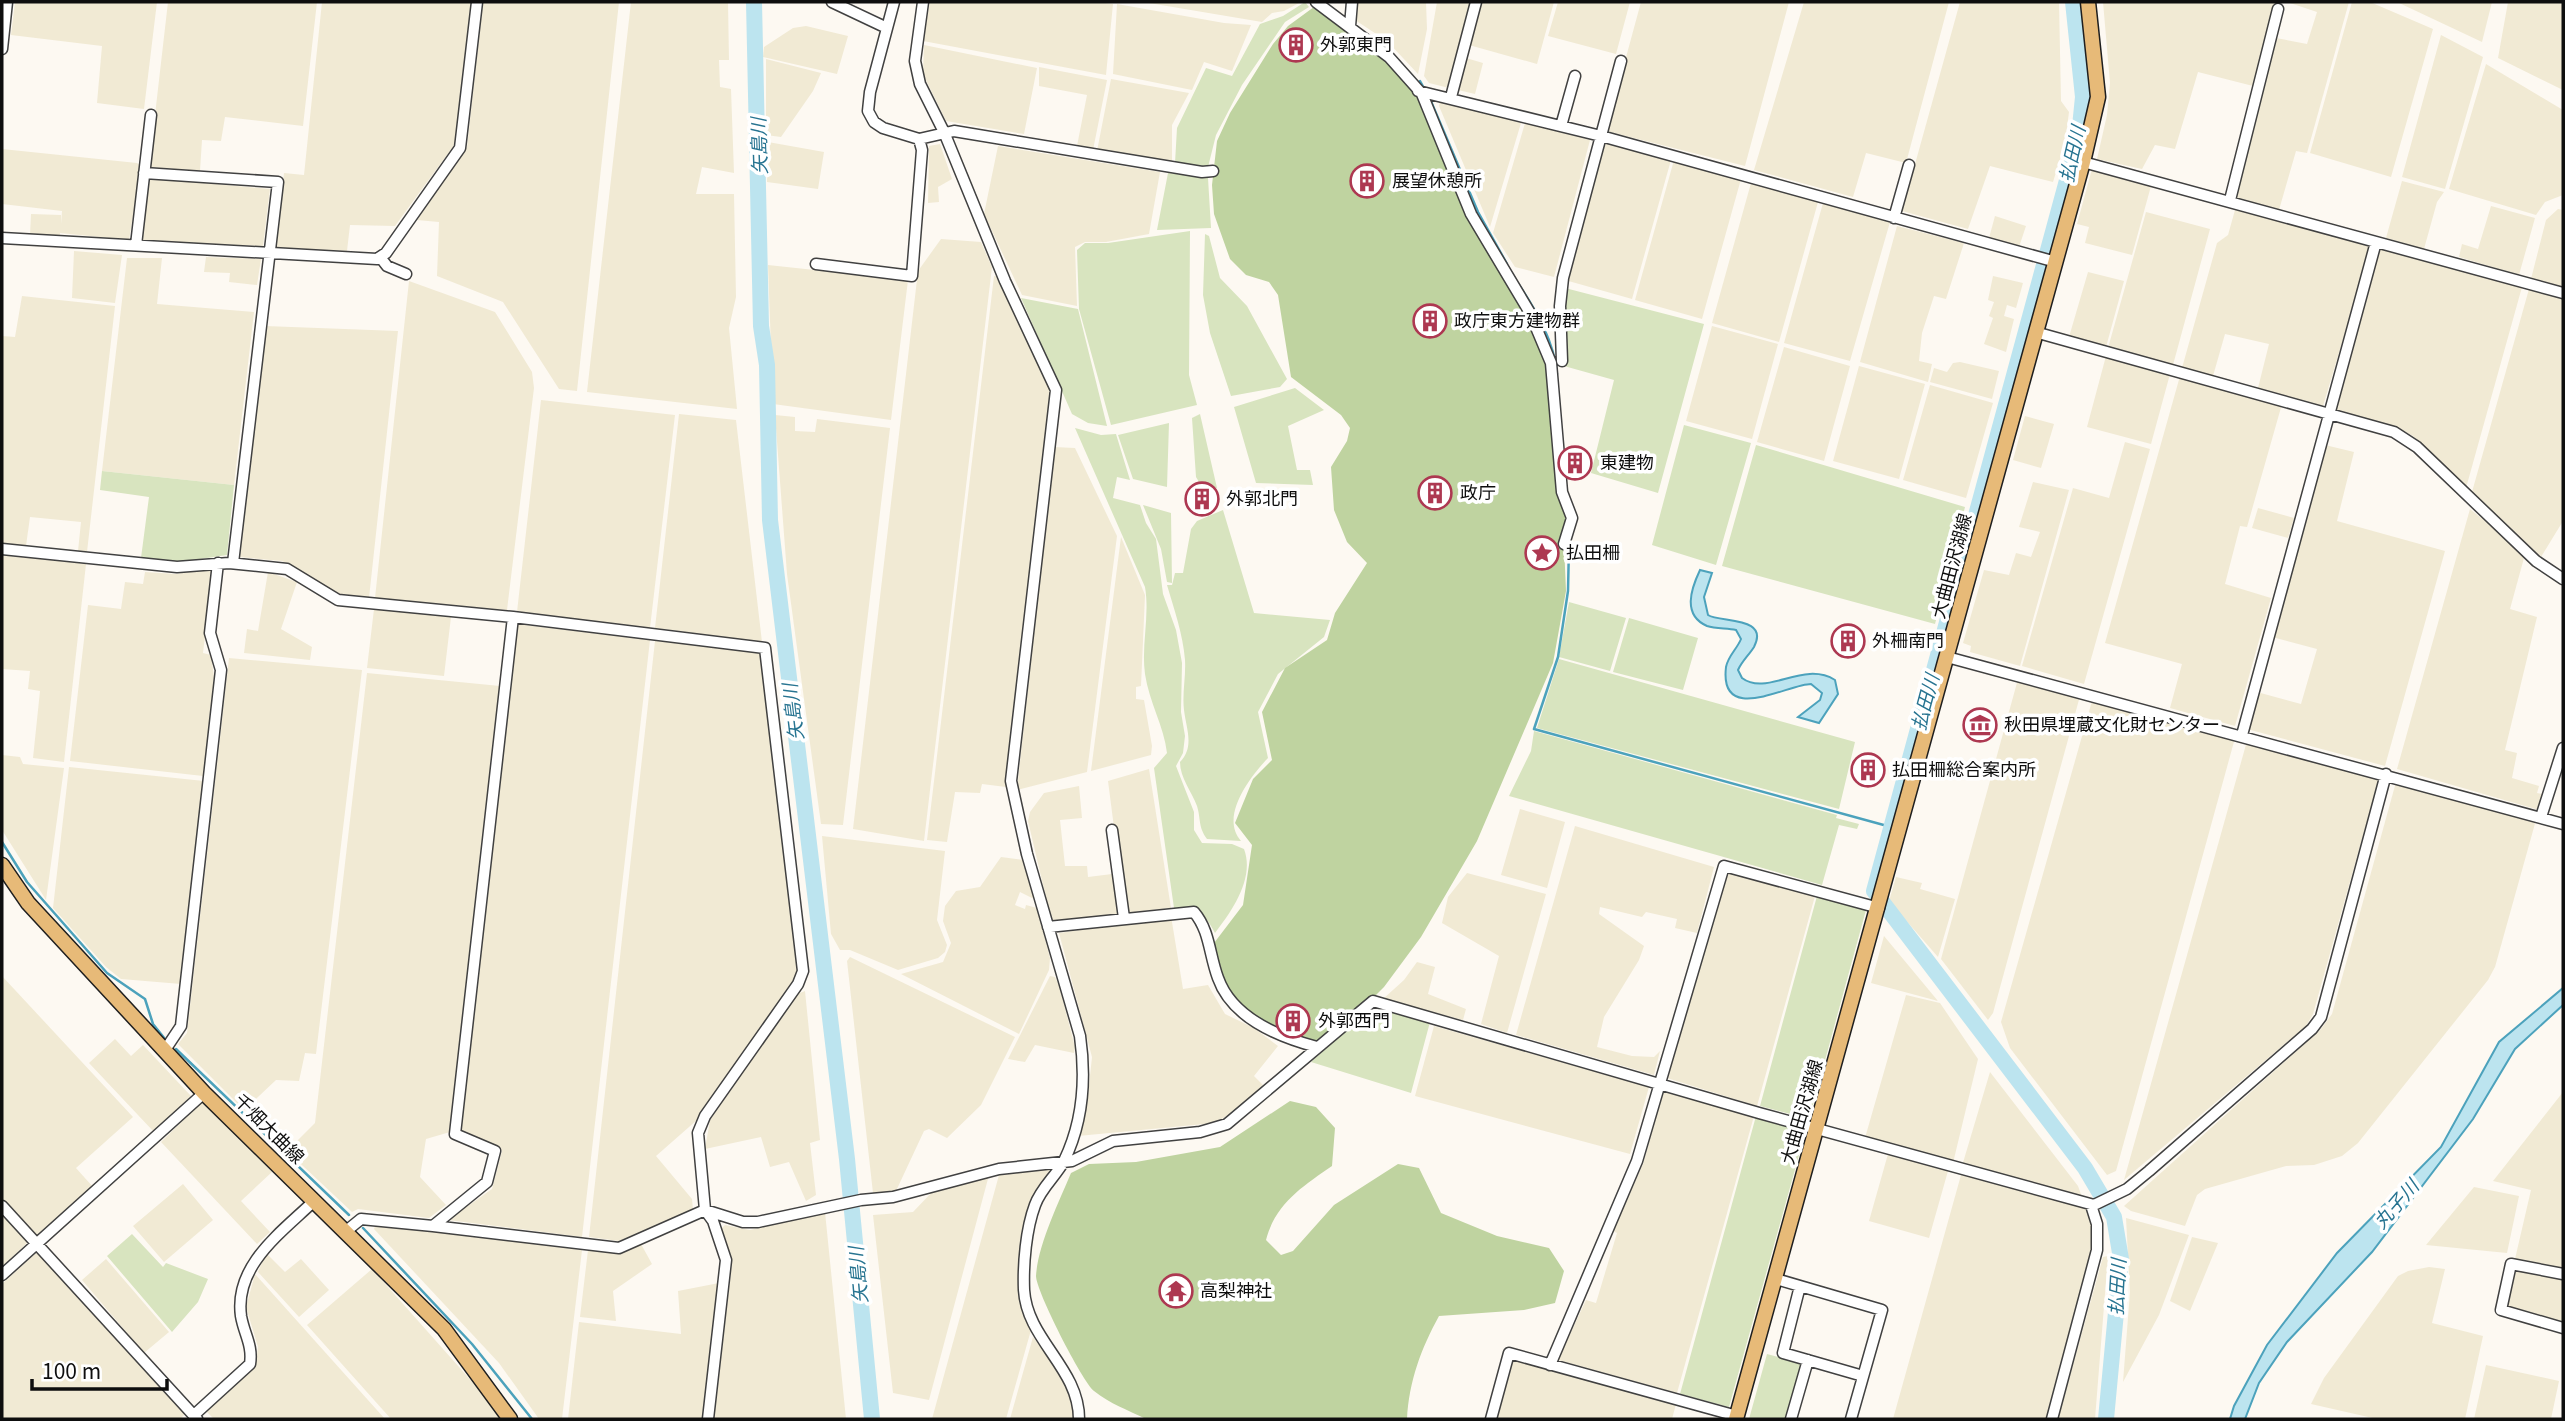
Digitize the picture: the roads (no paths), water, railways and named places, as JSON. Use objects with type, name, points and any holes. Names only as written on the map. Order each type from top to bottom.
[{"type":"main road","name":"大曲田沢湖線","points":[[1737,1417],[2083,162],[2098,97],[2088,2]]},
{"type":"main road","name":"千畑大曲線","points":[[2,865],[28,903],[204,1093],[444,1329],[510,1419]]},
{"type":"street","points":[[2,49],[7,2]]},
{"type":"street","points":[[380,257],[460,148],[477,2]]},
{"type":"street","points":[[832,2],[887,28]]},
{"type":"street","points":[[894,2],[870,92],[868,111],[873,122],[883,128],[919,139],[954,131],[1202,172],[1213,171]]},
{"type":"street","points":[[923,2],[915,61],[920,84],[944,132],[1005,281],[1056,390],[1011,781],[1048,927],[1080,1035],[1084,1060],[1080,1117],[1064,1162],[1035,1204],[1029,1229],[1024,1291],[1034,1327],[1074,1387],[1082,1418]]},
{"type":"street","points":[[1316,2],[1389,57],[1418,91],[1453,165],[1471,214],[1530,313],[1551,363],[1562,492],[1572,518],[1564,544]]},
{"type":"street","points":[[1350,26],[1352,2]]},
{"type":"street","points":[[1451,97],[1476,2]]},
{"type":"street","points":[[2230,200],[2278,9]]},
{"type":"street","points":[[1562,360],[1560,306],[1563,278],[1621,61]]},
{"type":"street","points":[[1561,125],[1575,76]]},
{"type":"street","points":[[1418,91],[1561,125],[2056,262]]},
{"type":"street","points":[[136,245],[151,115]]},
{"type":"street","points":[[816,264],[912,275],[922,150],[919,139]]},
{"type":"street","points":[[2083,162],[2563,293]]},
{"type":"street","points":[[1894,218],[1909,165]]},
{"type":"street","points":[[144,173],[278,182],[233,563]]},
{"type":"street","points":[[2,237],[380,257]]},
{"type":"street","points":[[2242,735],[2376,242]]},
{"type":"street","points":[[380,257],[387,266],[406,274]]},
{"type":"street","points":[[2035,332],[2394,432],[2406,439],[2507,535],[2563,579]]},
{"type":"street","points":[[2,549],[177,567],[233,563],[287,569],[338,600],[513,617],[765,648],[803,971],[798,984],[699,1127],[705,1210],[713,1221],[726,1260],[708,1419]]},
{"type":"street","points":[[165,1051],[178,1035],[181,1026],[221,670],[210,633],[218,563]]},
{"type":"street","points":[[433,1226],[487,1182],[495,1151],[455,1134],[513,617]]},
{"type":"street","points":[[1947,657],[2563,824]]},
{"type":"street","points":[[2541,817],[2563,748]]},
{"type":"street","points":[[345,1232],[361,1219],[619,1248],[705,1210],[750,1222],[861,1200],[893,1197],[999,1169],[1072,1161],[1113,1141],[1200,1132],[1227,1124],[1373,1001],[1817,1129],[2093,1205],[2127,1189],[2149,1171],[2312,1029],[2321,1017],[2386,774]]},
{"type":"street","points":[[1112,830],[1124,918]]},
{"type":"street","points":[[1550,1365],[1637,1161],[1724,866],[1880,905]]},
{"type":"street","points":[[1048,927],[1194,912],[1202,922],[1211,947],[1218,979],[1238,1009],[1296,1041],[1317,1047]]},
{"type":"street","points":[[2,1275],[204,1093]]},
{"type":"street","points":[[2,1206],[196,1417],[250,1364],[251,1348],[241,1306],[242,1293],[250,1271],[261,1251],[314,1201]]},
{"type":"street","points":[[2052,1419],[2095,1262],[2097,1224],[2093,1205]]},
{"type":"street","points":[[2563,1274],[2511,1264],[2501,1310],[2563,1328]]},
{"type":"street","points":[[1776,1279],[1882,1310],[1851,1419]]},
{"type":"street","points":[[1800,1286],[1783,1353],[1863,1376]]},
{"type":"street","points":[[1491,1419],[1509,1353],[1737,1417]]},
{"type":"street","points":[[1791,1419],[1808,1360]]},
{"type":"water","points":[[1700,570],[1712,573],[1704,597],[1708,615],[1742,622],[1755,630],[1757,637],[1754,647],[1738,670],[1742,678],[1763,684],[1810,674],[1835,680],[1838,694],[1819,723],[1798,717],[1820,700],[1822,693],[1811,684],[1757,698],[1733,695],[1727,685],[1726,667],[1741,639],[1736,630],[1707,626],[1694,615],[1691,608],[1692,593]]},
{"type":"water","name":"丸子川","points":[[2563,988],[2563,1005],[2515,1049],[2473,1119],[2372,1252],[2287,1342],[2259,1383],[2245,1419],[2230,1419],[2234,1406],[2267,1345],[2337,1253],[2441,1147],[2499,1042]]},
{"type":"waterway","name":"矢島川","points":[[754,2],[761,326],[767,365],[770,520],[847,1159],[872,1419]]},
{"type":"waterway","name":"払田川","points":[[2073,2],[2083,97],[2079,136],[1874,891],[2085,1168],[2114,1217],[2121,1259],[2106,1419]]},
{"type":"waterway","points":[[1420,81],[1425,90]]},
{"type":"waterway","points":[[1430,99],[1478,212],[1507,264]]},
{"type":"waterway","points":[[1519,285],[1544,328],[1557,374]]},
{"type":"waterway","points":[[1569,545],[1568,591],[1558,657],[1534,729],[1891,827]]},
{"type":"waterway","points":[[2,842],[27,882],[107,973],[145,999],[153,1024],[165,1039]]},
{"type":"waterway","points":[[176,1049],[349,1215]]},
{"type":"waterway","points":[[363,1228],[472,1344],[532,1419]]},
{"type":"place","name":"外郭東門","points":[[1296,45]]},
{"type":"place","name":"展望休憩所","points":[[1367,181]]},
{"type":"place","name":"政庁東方建物群","points":[[1430,321]]},
{"type":"place","name":"東建物","points":[[1575,463]]},
{"type":"place","name":"政庁","points":[[1435,493]]},
{"type":"place","name":"外郭北門","points":[[1202,499]]},
{"type":"place","name":"払田柵","points":[[1542,553]]},
{"type":"place","name":"外柵南門","points":[[1848,641]]},
{"type":"place","name":"秋田県埋蔵文化財センター","points":[[1980,725]]},
{"type":"place","name":"払田柵総合案内所","points":[[1868,770]]},
{"type":"place","name":"外郭西門","points":[[1293,1021]]},
{"type":"place","name":"高梨神社","points":[[1176,1291]]}]
